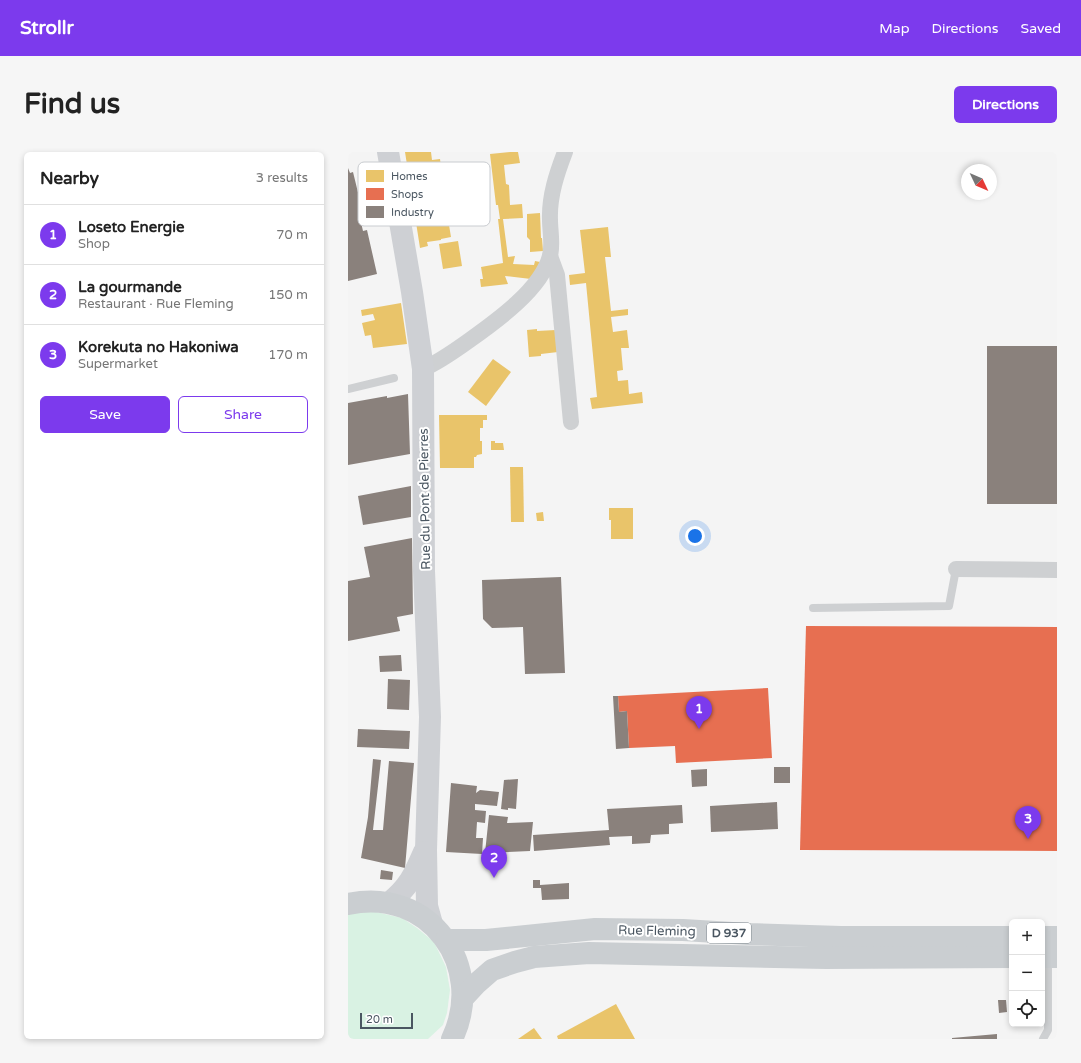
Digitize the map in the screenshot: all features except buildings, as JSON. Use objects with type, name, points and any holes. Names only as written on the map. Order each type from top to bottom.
[{"type":"main road","points":[[348,904],[361,901],[373,901],[402,906],[418,914],[432,924],[446,940],[456,958],[462,977],[463,998],[461,1033]]},
{"type":"main road","name":"Rue Fleming","points":[[446,940],[486,940],[595,929],[682,930],[841,937],[1009,937]]},
{"type":"main road","points":[[1047,952],[1057,937]]},
{"type":"main road","name":"Rue Fleming","points":[[463,998],[492,970],[534,956],[589,953],[826,958],[1009,957]]},
{"type":"street","name":"Rue du Pont de Pierres","points":[[388,152],[390,162]]},
{"type":"street","points":[[423,369],[437,363],[490,326],[524,296],[542,274],[550,256],[550,218],[552,195],[557,174],[565,152]]},
{"type":"street","name":"Rue du Pont de Pierres","points":[[401,226],[414,300],[423,369],[424,571],[430,717],[426,850],[428,906],[432,924]]},
{"type":"street","points":[[550,256],[557,275],[571,422]]},
{"type":"street","points":[[956,569],[1057,570]]},
{"type":"street","name":"Rue du Pont de Pierres","points":[[389,903],[411,880],[426,850]]},
{"type":"lane","points":[[348,389],[394,378]]},
{"type":"lane","points":[[813,608],[949,606],[956,569]]},
{"type":"lane","points":[[1043,1039],[1048,1030],[1047,952]]},
{"type":"green space","points":[[372,911],[402,918],[417,928],[434,942],[446,967],[450,990],[447,1013],[443,1025],[428,1039],[348,1039],[348,914]]},
{"type":"place","name":"Loseto Energie","points":[[699,729]]},
{"type":"place","name":"Korekuta no Hakoniwa","points":[[1028,839]]},
{"type":"place","name":"La gourmande","points":[[494,878]]}]
